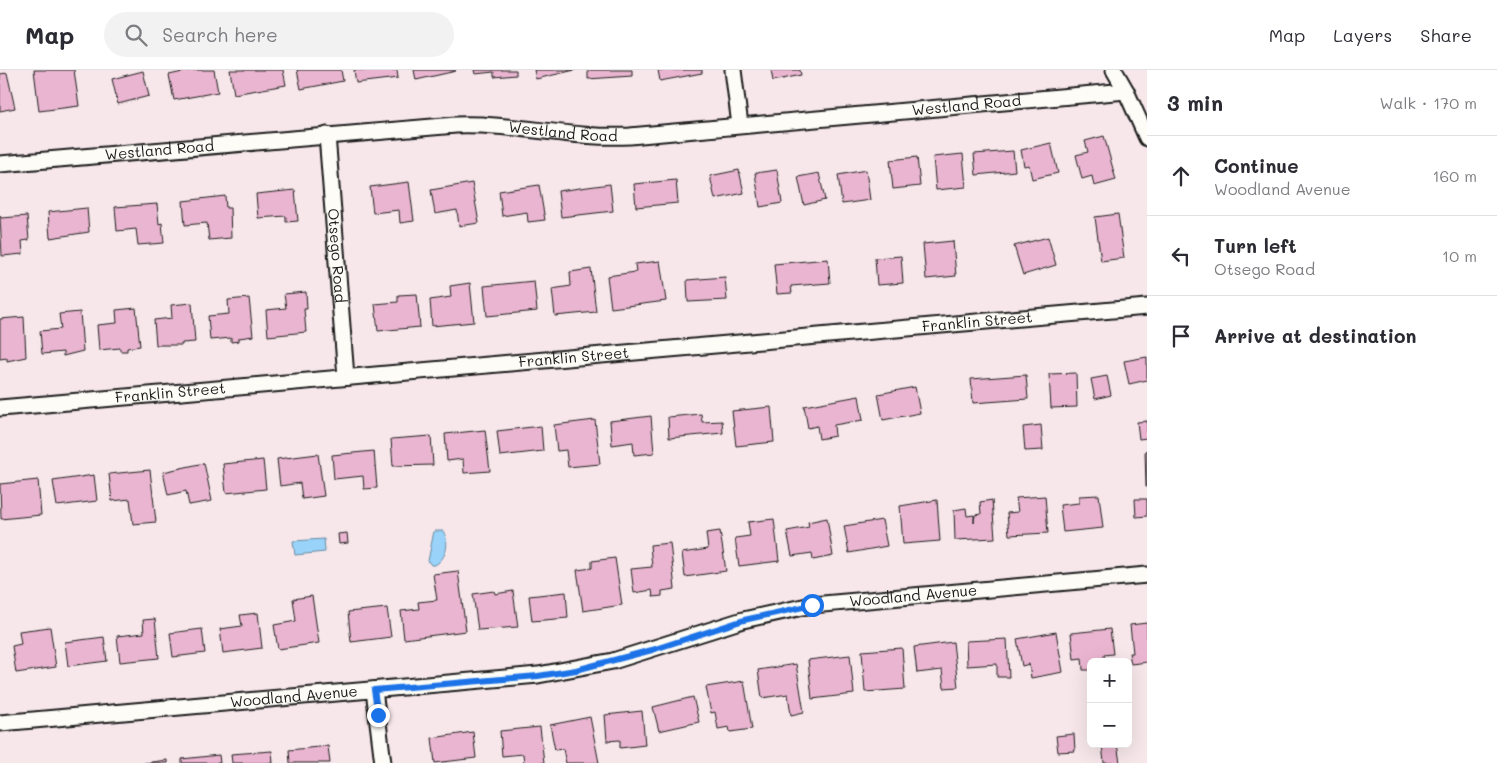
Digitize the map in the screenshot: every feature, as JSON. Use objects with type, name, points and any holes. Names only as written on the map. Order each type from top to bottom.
[{"type":"street","points":[[733,70],[740,125]]},
{"type":"street","points":[[1114,70],[1126,91],[1147,138]]},
{"type":"street","name":"Westland Road","points":[[0,164],[472,124],[607,137],[1126,91]]},
{"type":"street","name":"Otsego Road","points":[[327,136],[346,377]]},
{"type":"street","name":"Franklin Street","points":[[0,408],[1147,307]]},
{"type":"street","name":"Woodland Avenue","points":[[0,723],[538,676],[576,670],[652,650],[744,620],[812,605],[1147,575]]},
{"type":"street","points":[[374,690],[383,763]]},
{"type":"water","points":[[434,531],[443,531],[447,545],[445,554],[439,562],[431,565],[428,561]]},
{"type":"water","points":[[324,539],[325,552],[295,555],[293,541]]},
{"type":"building","points":[[34,70],[74,70],[79,106],[39,111]]},
{"type":"building","points":[[192,70],[214,70],[218,92],[174,100],[169,75]]},
{"type":"building","points":[[230,70],[283,70],[286,85],[234,94]]},
{"type":"building","points":[[297,70],[341,70],[343,81],[301,89]]},
{"type":"building","points":[[354,70],[397,70],[398,78],[356,83]]},
{"type":"building","points":[[414,70],[455,70],[456,71],[416,80]]},
{"type":"building","points":[[474,70],[516,70],[516,75],[494,77],[494,72],[475,74]]},
{"type":"building","points":[[534,70],[575,70],[536,79]]},
{"type":"building","points":[[588,70],[632,70],[632,76],[588,79]]},
{"type":"building","points":[[658,70],[702,70],[702,73],[660,81]]},
{"type":"building","points":[[771,70],[800,70],[801,75],[773,81]]},
{"type":"building","points":[[143,71],[149,96],[118,104],[112,79]]},
{"type":"building","points":[[7,73],[15,108],[0,111],[0,74]]},
{"type":"building","points":[[1104,136],[1116,180],[1094,186],[1092,176],[1082,179],[1076,155],[1088,152],[1085,141]]},
{"type":"building","points":[[1051,143],[1058,173],[1032,179],[1029,165],[1024,166],[1021,150]]},
{"type":"building","points":[[1013,151],[1015,171],[976,175],[974,154]]},
{"type":"building","points":[[963,154],[966,187],[936,190],[933,157]]},
{"type":"building","points":[[917,157],[920,186],[893,189],[890,160]]},
{"type":"building","points":[[739,170],[744,193],[715,199],[710,176]]},
{"type":"building","points":[[777,170],[782,203],[760,207],[755,173]]},
{"type":"building","points":[[866,170],[870,200],[842,204],[838,175]]},
{"type":"building","points":[[819,173],[825,200],[804,205],[798,177]]},
{"type":"building","points":[[676,180],[678,203],[636,207],[634,184]]},
{"type":"building","points":[[409,182],[414,221],[400,223],[399,210],[373,213],[370,187]]},
{"type":"building","points":[[472,183],[479,223],[459,226],[457,210],[435,214],[431,190]]},
{"type":"building","points":[[610,184],[613,211],[561,217],[558,191]]},
{"type":"building","points":[[539,185],[545,220],[528,222],[527,212],[502,216],[499,191]]},
{"type":"building","points":[[295,190],[298,221],[286,222],[286,216],[258,218],[256,194]]},
{"type":"building","points":[[225,196],[226,208],[230,208],[231,238],[209,240],[207,223],[185,225],[183,201]]},
{"type":"building","points":[[157,204],[159,224],[162,223],[164,243],[138,245],[136,229],[117,231],[115,207]]},
{"type":"building","points":[[87,208],[89,232],[50,238],[48,212]]},
{"type":"building","points":[[1118,214],[1124,258],[1101,261],[1095,217]]},
{"type":"building","points":[[0,216],[1,218],[27,216],[29,240],[22,241],[23,254],[2,256]]},
{"type":"building","points":[[1048,237],[1056,265],[1023,275],[1014,246]]},
{"type":"building","points":[[953,241],[956,276],[926,279],[923,244]]},
{"type":"building","points":[[901,256],[903,283],[877,285],[875,258]]},
{"type":"building","points":[[828,259],[830,283],[791,286],[792,293],[777,294],[774,264]]},
{"type":"building","points":[[660,261],[666,301],[611,308],[607,276],[636,272],[635,264]]},
{"type":"building","points":[[591,269],[596,312],[555,316],[552,289],[571,286],[570,272]]},
{"type":"building","points":[[725,277],[727,300],[688,302],[687,280]]},
{"type":"building","points":[[534,281],[537,311],[487,316],[484,286]]},
{"type":"building","points":[[470,283],[474,322],[432,326],[430,300],[451,297],[450,286]]},
{"type":"building","points":[[306,292],[307,309],[304,309],[306,332],[268,336],[266,310],[286,308],[284,294]]},
{"type":"building","points":[[417,294],[420,327],[378,331],[375,304],[398,302],[398,295]]},
{"type":"building","points":[[249,298],[253,336],[239,338],[239,341],[231,342],[231,338],[210,340],[208,316],[229,314],[228,300]]},
{"type":"building","points":[[192,303],[195,342],[182,343],[182,345],[156,345],[154,320],[172,318],[171,305]]},
{"type":"building","points":[[136,308],[140,346],[127,348],[127,351],[120,351],[120,348],[99,350],[97,325],[117,323],[116,310]]},
{"type":"building","points":[[80,312],[83,351],[63,356],[63,352],[42,354],[40,331],[61,329],[59,314]]},
{"type":"building","points":[[24,317],[26,357],[7,361],[7,358],[0,359],[0,319]]},
{"type":"building","points":[[1147,357],[1147,380],[1129,384],[1124,361]]},
{"type":"building","points":[[1076,373],[1077,407],[1051,408],[1049,374]]},
{"type":"building","points":[[1026,375],[1028,399],[973,403],[971,379]]},
{"type":"building","points":[[1107,376],[1111,395],[1095,399],[1091,379]]},
{"type":"building","points":[[915,387],[920,413],[883,420],[878,394]]},
{"type":"building","points":[[859,396],[863,420],[834,425],[835,436],[819,439],[817,426],[808,428],[804,406]]},
{"type":"building","points":[[771,407],[774,442],[736,446],[732,411]]},
{"type":"building","points":[[701,414],[702,422],[722,421],[723,433],[669,438],[668,417]]},
{"type":"building","points":[[651,416],[654,453],[634,455],[633,442],[612,445],[610,421]]},
{"type":"building","points":[[595,420],[600,464],[568,467],[566,450],[557,451],[554,425]]},
{"type":"building","points":[[1147,421],[1147,438],[1139,439],[1137,422]]},
{"type":"building","points":[[1041,425],[1043,450],[1025,451],[1023,427]]},
{"type":"building","points":[[541,426],[543,451],[500,456],[497,431]]},
{"type":"building","points":[[485,430],[490,471],[464,473],[463,459],[447,461],[445,434]]},
{"type":"building","points":[[431,436],[433,465],[393,466],[391,439]]},
{"type":"building","points":[[1147,450],[1147,487],[1146,487],[1145,451]]},
{"type":"building","points":[[374,451],[377,488],[364,489],[363,476],[334,479],[332,455]]},
{"type":"building","points":[[318,454],[324,496],[302,499],[300,483],[280,486],[277,459]]},
{"type":"building","points":[[263,460],[266,489],[226,493],[223,464]]},
{"type":"building","points":[[204,463],[212,501],[189,505],[186,491],[168,495],[163,472]]},
{"type":"building","points":[[150,470],[156,522],[133,524],[130,499],[112,501],[109,474]]},
{"type":"building","points":[[94,475],[97,501],[57,506],[53,481]]},
{"type":"building","points":[[38,480],[41,515],[1,519],[0,484]]},
{"type":"building","points":[[1099,495],[1103,528],[1063,532],[1060,505],[1079,503],[1079,496]]},
{"type":"building","points":[[1045,496],[1048,533],[1009,535],[1007,513],[1018,512],[1016,498]]},
{"type":"building","points":[[1135,499],[1147,499],[1147,516],[1136,517]]},
{"type":"building","points":[[937,500],[940,541],[903,544],[900,506]]},
{"type":"building","points":[[992,500],[995,538],[955,540],[954,510],[966,508],[967,516],[974,515],[974,522],[975,515],[981,514],[980,502]]},
{"type":"building","points":[[827,518],[833,556],[813,560],[812,553],[792,556],[787,531],[809,527],[808,522]]},
{"type":"building","points":[[774,519],[779,561],[739,566],[735,538],[750,536],[748,522]]},
{"type":"building","points":[[882,520],[887,546],[849,553],[844,526]]},
{"type":"building","points":[[720,531],[726,571],[685,577],[682,553],[708,549],[706,533]]},
{"type":"building","points":[[347,533],[348,543],[339,544],[338,534]]},
{"type":"building","points":[[670,543],[675,589],[662,591],[662,596],[653,597],[652,590],[634,593],[631,569],[652,567],[650,545]]},
{"type":"building","points":[[615,558],[622,605],[583,611],[577,570],[592,568],[592,561]]},
{"type":"building","points":[[458,571],[466,631],[404,639],[401,611],[419,609],[418,602],[437,600],[433,574]]},
{"type":"building","points":[[494,591],[495,594],[513,591],[518,627],[478,630],[473,594]]},
{"type":"building","points":[[566,592],[568,618],[532,621],[529,596]]},
{"type":"building","points":[[312,596],[319,643],[278,649],[274,625],[296,621],[293,599]]},
{"type":"building","points":[[387,608],[391,637],[351,642],[348,612]]},
{"type":"building","points":[[258,613],[262,648],[223,653],[220,629],[242,626],[240,615]]},
{"type":"building","points":[[155,619],[159,658],[120,662],[117,636],[144,633],[143,620]]},
{"type":"building","points":[[1147,623],[1147,662],[1132,664],[1132,658],[1130,658],[1129,653],[1133,653],[1130,625]]},
{"type":"building","points":[[50,627],[56,667],[16,673],[12,646],[21,644],[19,631]]},
{"type":"building","points":[[202,629],[205,653],[173,657],[170,633]]},
{"type":"building","points":[[1110,629],[1113,654],[1104,655],[1104,658],[1087,658],[1087,670],[1083,670],[1082,658],[1074,659],[1071,633]]},
{"type":"building","points":[[1056,632],[1063,672],[1031,678],[1029,664],[1022,666],[1017,639]]},
{"type":"building","points":[[104,637],[107,661],[68,666],[65,642]]},
{"type":"building","points":[[1007,639],[1009,677],[997,677],[997,664],[967,666],[966,641]]},
{"type":"building","points":[[953,642],[958,687],[944,688],[942,670],[917,673],[914,647]]},
{"type":"building","points":[[902,648],[905,689],[865,692],[862,651]]},
{"type":"building","points":[[850,655],[854,694],[812,699],[808,660]]},
{"type":"building","points":[[796,664],[804,712],[791,715],[788,694],[762,698],[758,670]]},
{"type":"building","points":[[744,681],[752,729],[730,732],[729,727],[718,729],[715,712],[711,713],[706,687]]},
{"type":"building","points":[[693,697],[699,722],[659,731],[653,707]]},
{"type":"building","points":[[642,711],[645,745],[620,748],[620,740],[607,741],[605,715]]},
{"type":"building","points":[[590,717],[599,763],[566,763],[563,749],[555,750],[550,725]]},
{"type":"building","points":[[540,727],[544,763],[524,763],[523,754],[502,756],[500,731]]},
{"type":"building","points":[[473,732],[476,758],[435,763],[432,738]]},
{"type":"building","points":[[1074,734],[1075,751],[1058,752],[1056,736]]},
{"type":"building","points":[[328,746],[330,763],[290,763],[289,750]]},
{"type":"building","points":[[1102,748],[1118,748],[1120,763],[1104,763]]},
{"type":"building","points":[[272,751],[273,763],[232,763],[231,754]]},
{"type":"building","points":[[219,755],[220,763],[182,763],[182,759]]},
{"type":"building","points":[[167,760],[167,763],[144,763]]},
{"type":"route","points":[[378,715],[374,690],[538,676],[576,670],[614,662],[744,620],[812,605]]}]
